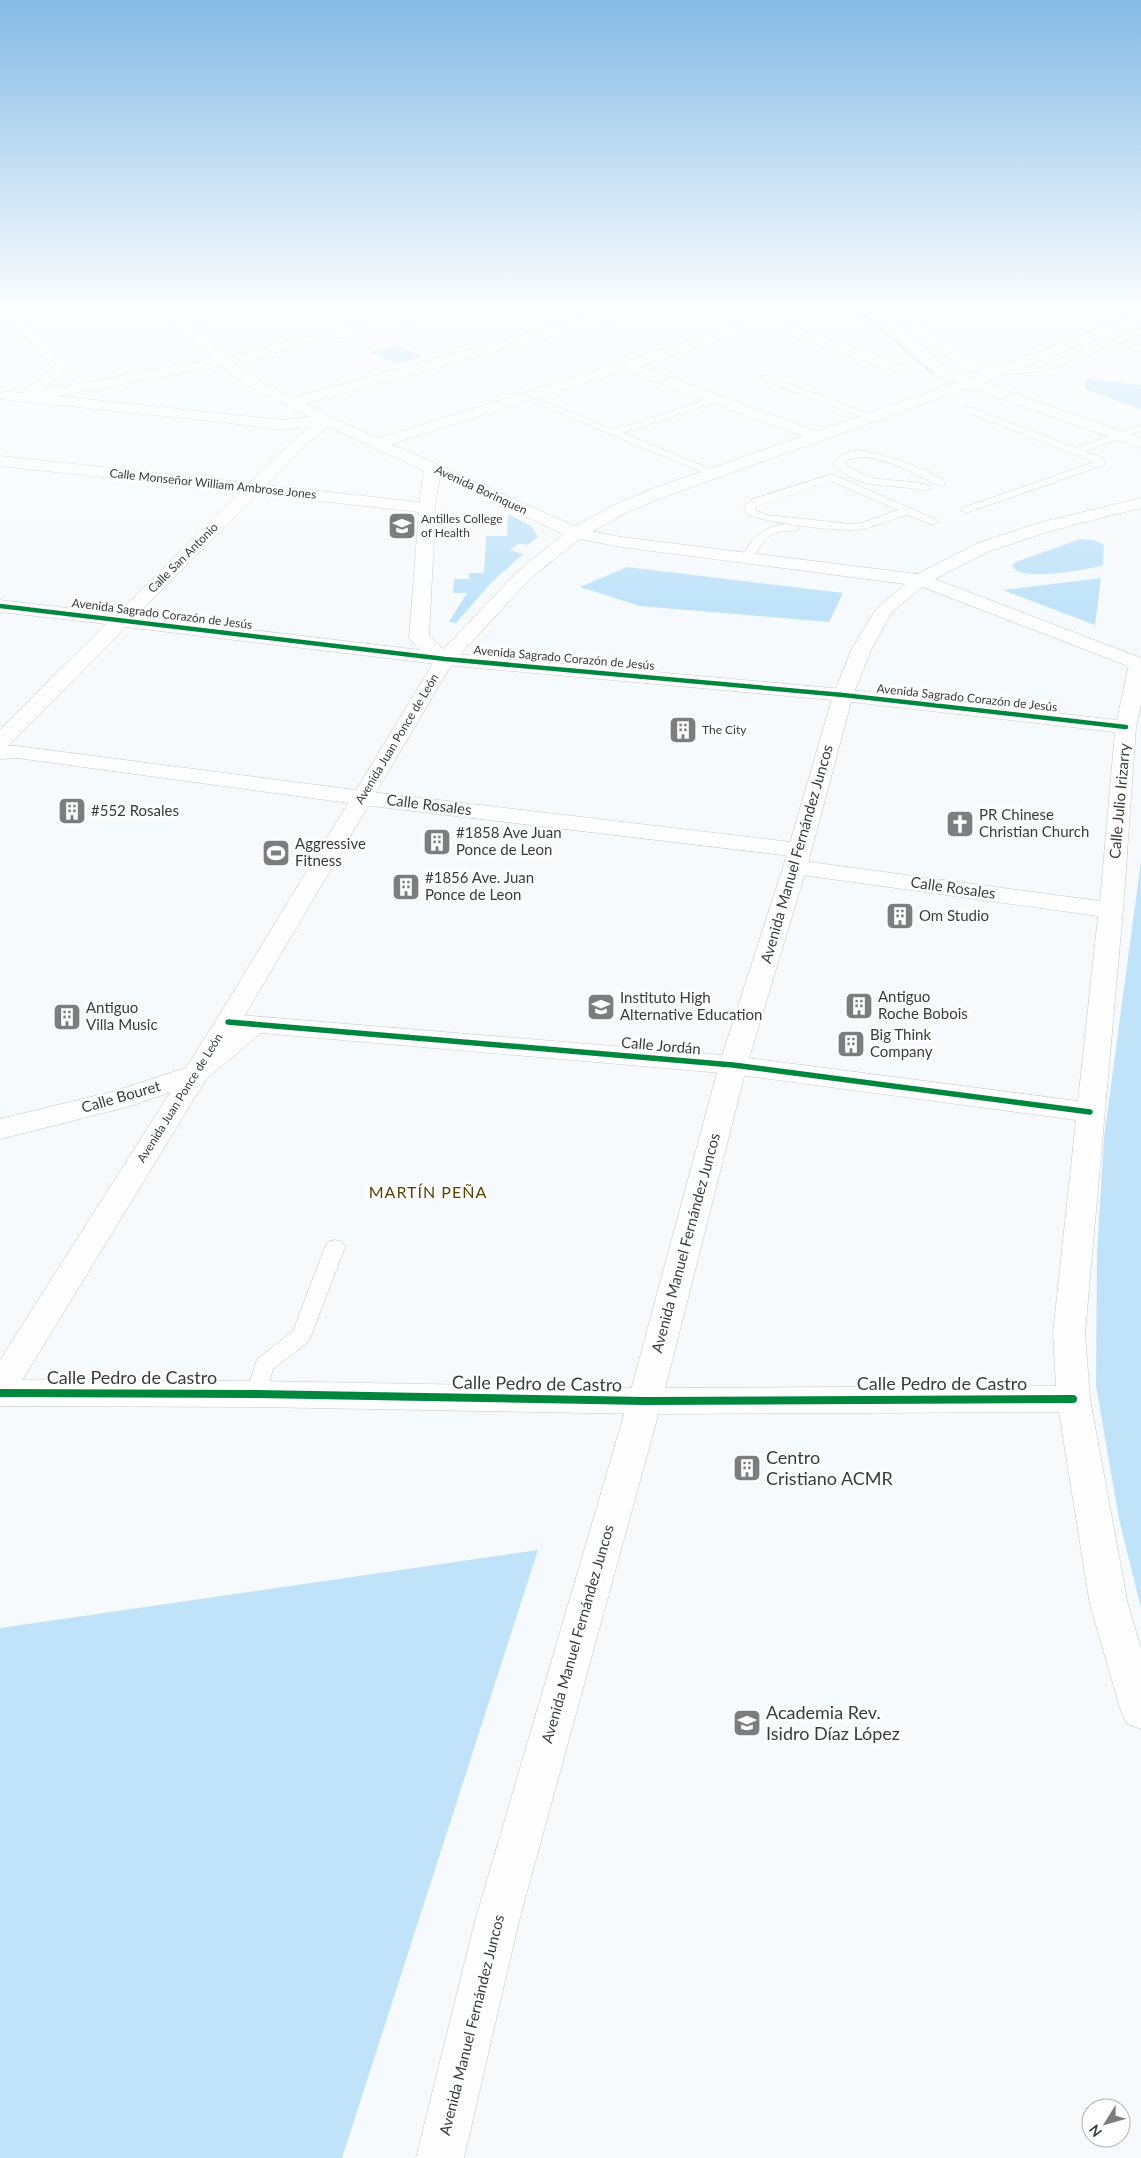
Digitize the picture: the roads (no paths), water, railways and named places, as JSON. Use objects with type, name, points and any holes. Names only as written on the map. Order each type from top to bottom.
[{"type":"street","points":[[120,407],[282,425],[326,420]]},
{"type":"street","name":"Avenida Borinquen","points":[[299,407],[576,533],[613,541],[920,580],[1140,664]]},
{"type":"street","points":[[378,443],[495,407]]},
{"type":"street","points":[[737,407],[815,436]]},
{"type":"street","name":"Avenida Juan Ponce de León","points":[[0,1388],[228,1022],[445,659],[524,574],[576,533],[622,508],[711,473],[900,407]]},
{"type":"street","points":[[1052,407],[1122,428],[1141,428]]},
{"type":"street","name":"Calle San Antonio","points":[[0,740],[302,440],[326,420]]},
{"type":"street","points":[[1122,428],[1141,443]]},
{"type":"street","name":"Calle Monseñor William Ambrose Jones","points":[[0,461],[427,508]]},
{"type":"street","points":[[433,468],[427,508],[418,638],[445,659]]},
{"type":"street","name":"Avenida Manuel Fernández Juncos","points":[[440,2158],[497,1921],[645,1401],[733,1065],[797,859],[843,695],[862,648],[885,609],[920,580],[984,547],[1044,527],[1141,503]]},
{"type":"street","name":"Avenida Sagrado Corazón de Jesús","points":[[0,606],[445,659],[843,695],[1126,727]]},
{"type":"street","name":"Calle Julio Irizarry","points":[[1140,664],[1126,727],[1111,910],[1068,1333],[1073,1399],[1109,1606],[1141,1711]]},
{"type":"street","name":"Calle Rosales","points":[[0,753],[17,752],[360,802]]},
{"type":"street","name":"Calle Rosales","points":[[0,758],[8,761],[360,802],[797,859],[1111,910]]},
{"type":"street","name":"Calle Jordán","points":[[228,1022],[733,1065],[1090,1112]]},
{"type":"street","name":"Calle Bouret","points":[[0,1129],[121,1099],[195,1074],[256,1024]]},
{"type":"street","name":"Calle Pedro de Castro","points":[[0,1393],[256,1394],[645,1401],[1073,1399]]},
{"type":"lane","points":[[550,407],[711,473]]},
{"type":"lane","points":[[614,433],[693,407]]},
{"type":"lane","points":[[842,407],[870,417]]},
{"type":"lane","points":[[966,510],[1100,463],[1099,460],[967,408]]},
{"type":"lane","points":[[1076,451],[1122,428]]},
{"type":"lane","points":[[927,488],[918,484],[897,486],[871,480],[842,467],[838,462],[841,458],[850,454],[874,454],[941,484]]},
{"type":"lane","points":[[907,511],[862,526],[850,527],[765,518],[752,513],[749,506],[754,502],[832,477],[933,522]]},
{"type":"lane","points":[[747,558],[755,540],[766,532],[779,528],[798,529]]},
{"type":"lane","points":[[256,1394],[264,1364],[301,1336],[335,1247]]},
{"type":"place","name":"Antilles College of Health","points":[[402,526]]},
{"type":"place","name":"The City","points":[[683,730]]},
{"type":"place","name":"#552 Rosales","points":[[72,811]]},
{"type":"place","name":"PR Chinese Christian Church","points":[[960,824]]},
{"type":"place","name":"#1858 Ave Juan Ponce de Leon","points":[[437,842]]},
{"type":"place","name":"Aggressive Fitness","points":[[276,853]]},
{"type":"place","name":"#1856 Ave. Juan Ponce de Leon","points":[[406,887]]},
{"type":"place","name":"Om Studio","points":[[900,916]]},
{"type":"place","name":"Antiguo Roche Bobois","points":[[859,1006]]},
{"type":"place","name":"Instituto High Alternative Education","points":[[601,1007]]},
{"type":"place","name":"Antiguo Villa Music","points":[[67,1017]]},
{"type":"place","name":"Big Think Company","points":[[851,1044]]},
{"type":"place","name":"Centro Cristiano ACMR","points":[[747,1468]]},
{"type":"place","name":"Academia Rev. Isidro Díaz López","points":[[747,1723]]},
{"type":"district","name":"MARTÍN PEÑA","points":[[428,1192]]}]
